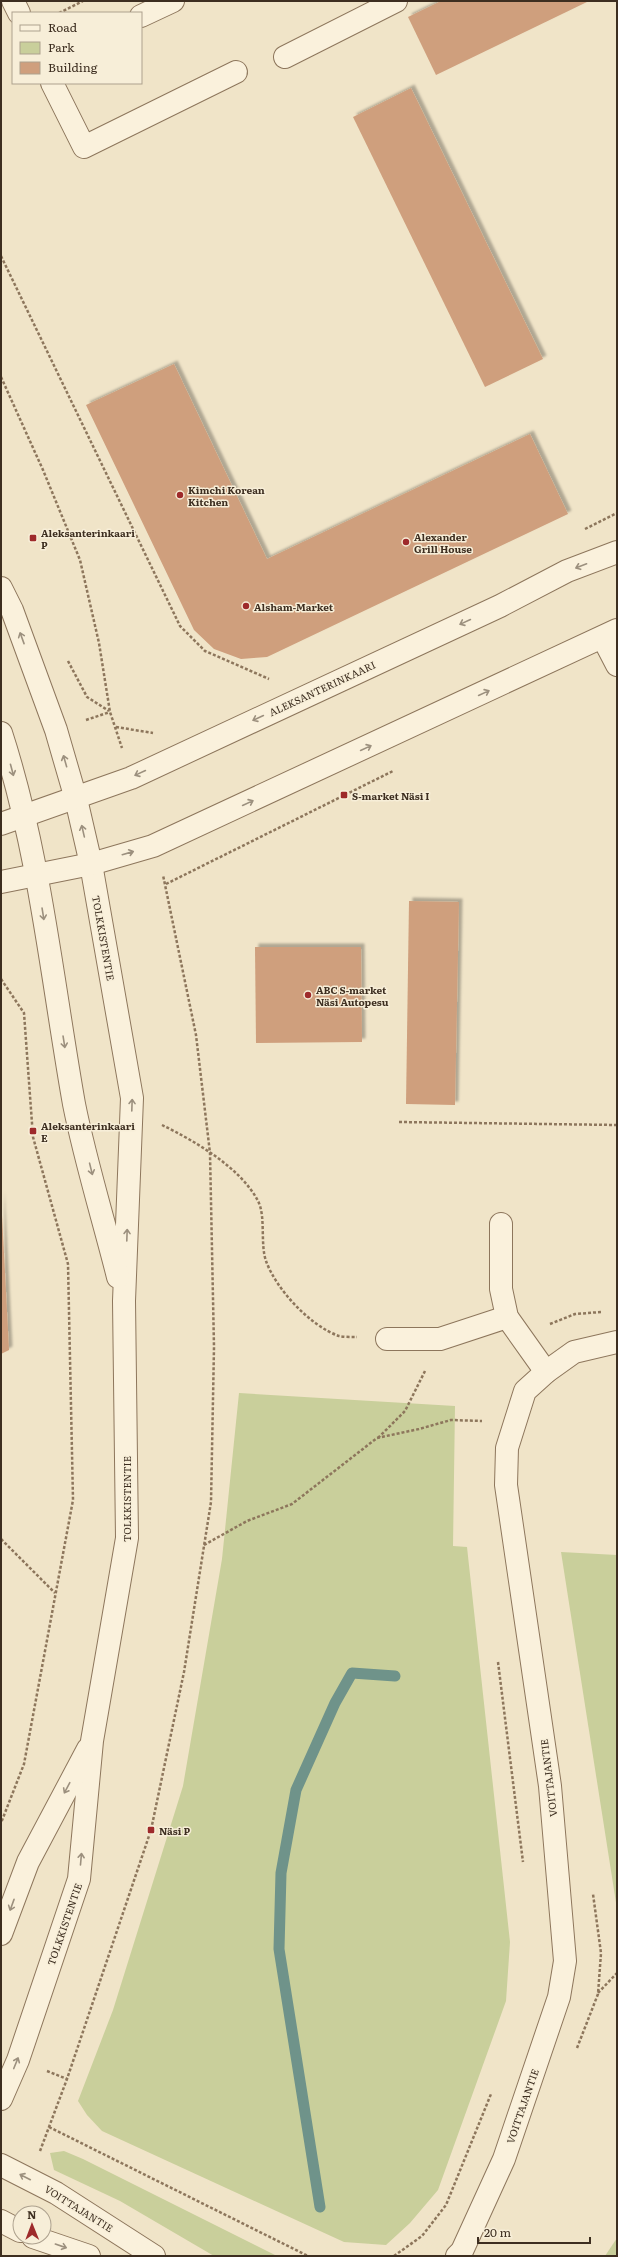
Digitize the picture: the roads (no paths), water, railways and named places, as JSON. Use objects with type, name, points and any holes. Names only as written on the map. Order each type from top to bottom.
[{"type":"street","points":[[13,1],[18,12]]},
{"type":"street","points":[[142,16],[173,1]]},
{"type":"street","points":[[285,57],[384,4]]},
{"type":"street","points":[[52,84],[84,147],[236,72]]},
{"type":"street","name":"ALEKSANTERINKAARI","points":[[1,824],[76,799],[131,778],[500,606],[567,571],[617,552]]},
{"type":"street","name":"TOLKKISTENTIE","points":[[1,588],[12,610],[56,730],[76,799],[91,864],[132,1098],[124,1302],[127,1538],[92,1741],[79,1878],[18,2060],[1,2098]]},
{"type":"street","points":[[1,882],[91,864],[152,846],[610,634],[617,665]]},
{"type":"street","name":"TOLKKISTENTIE","points":[[1,732],[24,816],[36,876],[75,1106],[124,1302]]},
{"type":"street","points":[[501,1224],[501,1289],[507,1317],[546,1372]]},
{"type":"street","points":[[387,1339],[440,1339],[507,1317]]},
{"type":"street","name":"VOITTAJANTIE","points":[[458,2256],[462,2251],[504,2159],[559,1997],[565,1961],[550,1786],[506,1485],[507,1448],[525,1391],[546,1372],[574,1352],[617,1342]]},
{"type":"street","name":"TOLKKISTENTIE","points":[[1,1934],[28,1862],[92,1741]]},
{"type":"street","name":"VOITTAJANTIE","points":[[1,2165],[56,2193],[154,2256]]},
{"type":"street","points":[[1,2221],[12,2227]]},
{"type":"street","points":[[52,2243],[89,2256]]},
{"type":"waterway","points":[[320,2207],[279,1949],[281,1873],[296,1790],[335,1703],[352,1673],[395,1676]]},
{"type":"place","name":"Kimchi Korean Kitchen","points":[[180,495]]},
{"type":"place","name":"Aleksanterinkaari P","points":[[33,538]]},
{"type":"place","name":"Alexander Grill House","points":[[406,542]]},
{"type":"place","name":"Alsham-Market","points":[[246,606]]},
{"type":"place","name":"S-market Näsi I","points":[[344,795]]},
{"type":"place","name":"ABC S-market Näsi Autopesu","points":[[308,995]]},
{"type":"place","name":"Aleksanterinkaari E","points":[[33,1131]]},
{"type":"place","name":"Näsi P","points":[[151,1830]]}]
